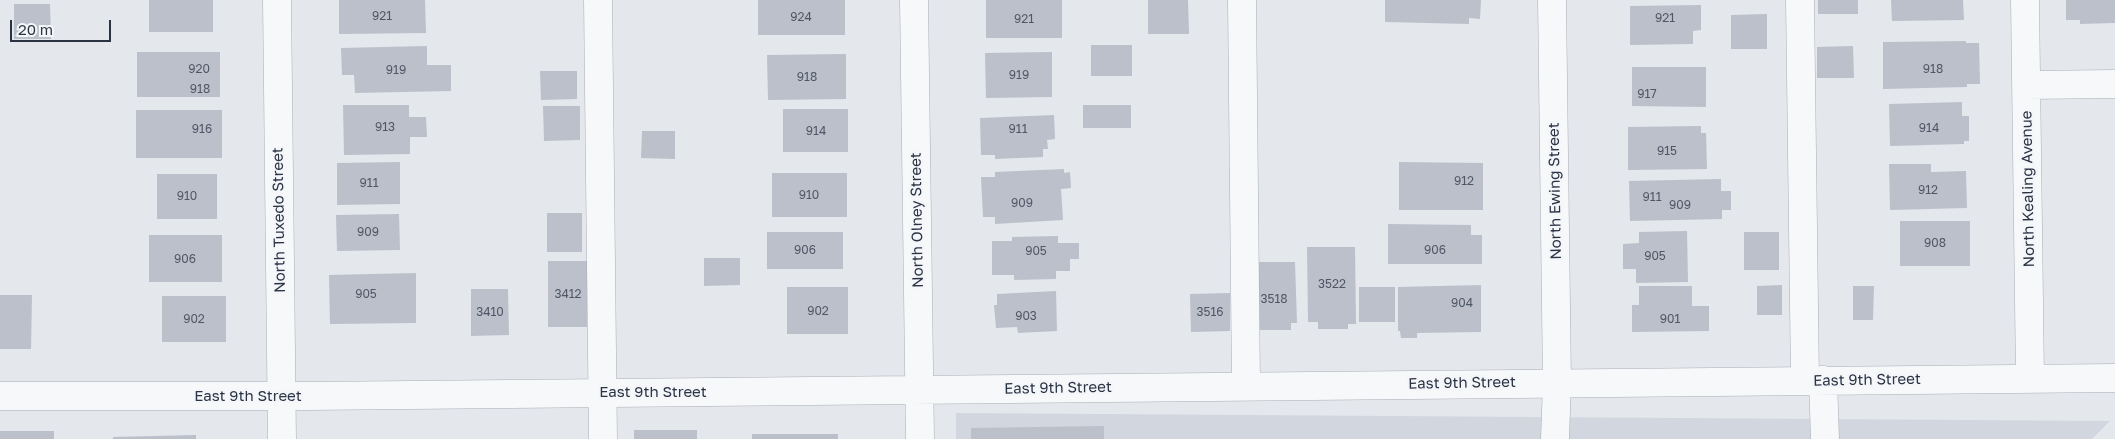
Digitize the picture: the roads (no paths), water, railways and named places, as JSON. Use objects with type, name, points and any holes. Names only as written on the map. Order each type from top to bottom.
[{"type":"street","name":"North Tuxedo Street","points":[[277,0],[282,439]]},
{"type":"street","points":[[598,0],[603,439]]},
{"type":"street","name":"North Olney Street","points":[[914,0],[920,439]]},
{"type":"street","points":[[1242,0],[1246,385]]},
{"type":"street","name":"North Ewing Street","points":[[1552,0],[1557,382],[1555,439]]},
{"type":"street","points":[[1800,0],[1814,381],[1825,439]]},
{"type":"street","name":"North Kealing Avenue","points":[[2025,0],[2030,378]]},
{"type":"street","points":[[2026,85],[2115,84]]},
{"type":"street","name":"East 9th Street","points":[[0,396],[282,396],[1246,385],[2115,378]]}]
